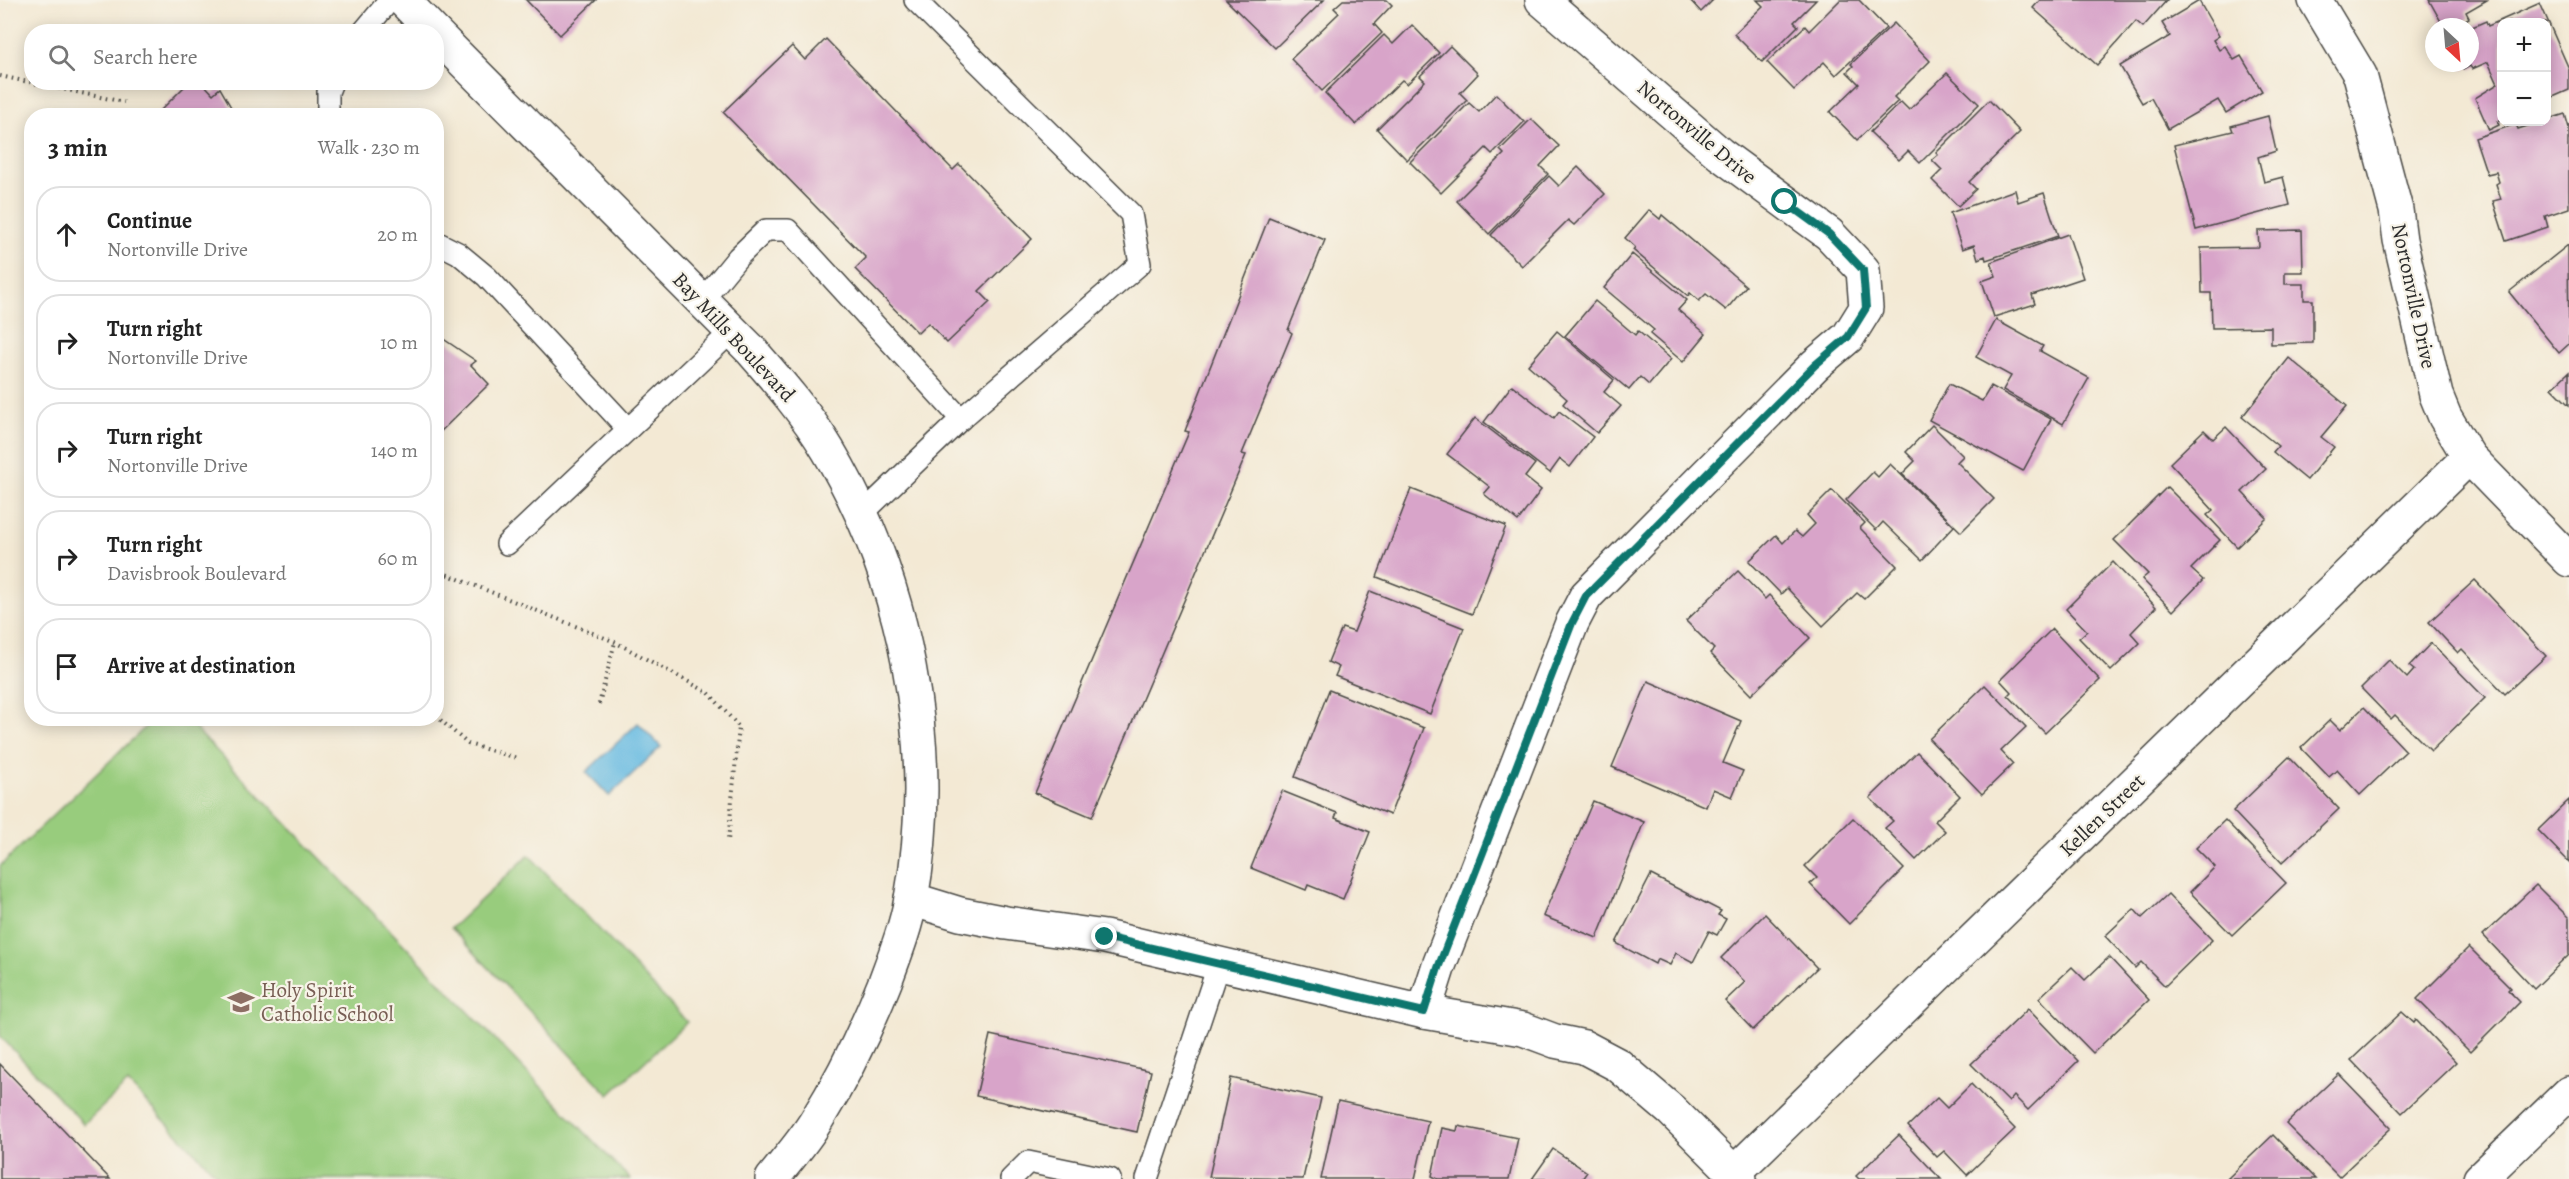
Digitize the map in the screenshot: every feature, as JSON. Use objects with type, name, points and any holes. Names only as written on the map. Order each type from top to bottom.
[{"type":"street","name":"Bay Mills Boulevard","points":[[403,0],[426,24]]},
{"type":"street","name":"Nortonville Drive","points":[[1424,1012],[1438,968],[1564,645],[1586,596],[1815,365],[1848,337],[1866,308],[1863,270],[1829,234],[1720,154],[1542,0]]},
{"type":"street","name":"Nortonville Drive","points":[[2315,0],[2360,75],[2396,210],[2400,240],[2436,395],[2445,417],[2469,457],[2569,560]]},
{"type":"street","name":"Bay Mills Boulevard","points":[[444,42],[732,331],[791,396],[828,449],[861,515],[894,597],[915,691],[921,797],[911,899],[895,955],[861,1042],[816,1123],[772,1179]]},
{"type":"street","name":"Kellen Street","points":[[1737,1176],[2469,457]]},
{"type":"street","points":[[911,899],[971,916],[1105,937],[1424,1012],[1523,1029],[1555,1041],[1584,1047],[1618,1065],[1672,1111],[1737,1176]]},
{"type":"street","points":[[2480,1179],[2569,1093]]},
{"type":"lane","points":[[370,24],[390,0]]},
{"type":"lane","points":[[861,515],[961,419],[1140,264],[1131,214],[915,0]]},
{"type":"lane","points":[[328,108],[329,90]]},
{"type":"lane","points":[[702,301],[738,257],[766,230],[788,230],[961,419]]},
{"type":"lane","points":[[444,246],[458,253],[487,277],[628,429]]},
{"type":"lane","points":[[507,544],[732,331]]},
{"type":"lane","points":[[1147,1179],[1220,963]]},
{"type":"lane","points":[[1011,1179],[1028,1162],[1110,1179]]},
{"type":"path","points":[[0,76],[24,81]]},
{"type":"path","points":[[67,90],[124,102]]},
{"type":"path","points":[[444,573],[615,642],[709,693],[739,727],[728,841]]},
{"type":"path","points":[[599,704],[615,642]]},
{"type":"path","points":[[444,723],[468,744],[517,758]]},
{"type":"green space","name":"Holy Spirit Catholic School","points":[[147,726],[193,726],[630,1179],[221,1179],[128,1083],[84,1124],[0,1036],[0,866]]},
{"type":"green space","points":[[529,855],[687,1022],[609,1095],[451,928]]},
{"type":"water","points":[[638,723],[661,747],[609,796],[586,772]]},
{"type":"building","points":[[526,0],[596,0],[560,35]]},
{"type":"building","points":[[1226,0],[1324,0],[1275,48]]},
{"type":"building","points":[[1343,0],[1387,0],[1392,5],[1374,24],[1382,33],[1322,91],[1291,59],[1339,13],[1334,8]]},
{"type":"building","points":[[1690,0],[1713,0],[1701,12]]},
{"type":"building","points":[[1757,0],[1816,0],[1794,22],[1798,26],[1762,62],[1734,34],[1763,6]]},
{"type":"building","points":[[1840,0],[1859,0],[1886,28],[1836,75],[1824,62],[1794,90],[1767,62],[1805,26],[1809,31]]},
{"type":"building","points":[[2040,0],[2167,0],[2143,27],[2136,21],[2097,65],[2033,8]]},
{"type":"building","points":[[2429,0],[2487,0],[2466,12],[2469,18],[2439,18]]},
{"type":"building","points":[[2199,1],[2219,36],[2213,40],[2219,50],[2225,46],[2234,60],[2241,56],[2262,91],[2226,113],[2218,100],[2168,129],[2151,98],[2142,103],[2120,66],[2170,36],[2162,23]]},
{"type":"building","points":[[2540,3],[2547,18],[2506,18]]},
{"type":"building","points":[[2486,21],[2488,26],[2497,22],[2497,82],[2488,62],[2479,66],[2479,24]]},
{"type":"building","points":[[1894,23],[1930,61],[1894,97],[1898,101],[1857,140],[1830,112],[1859,84],[1847,72],[1853,66],[1851,64]]},
{"type":"building","points":[[1412,25],[1439,53],[1407,84],[1402,80],[1356,125],[1325,93],[1384,35],[1393,44]]},
{"type":"building","points":[[2551,28],[2569,69],[2569,90],[2551,98]]},
{"type":"building","points":[[826,39],[953,170],[959,164],[1032,239],[979,291],[990,302],[947,343],[928,323],[918,333],[855,269],[866,258],[723,112],[792,46],[805,60]]},
{"type":"building","points":[[1450,46],[1478,74],[1460,93],[1467,100],[1407,160],[1377,129],[1425,81],[1420,76]]},
{"type":"building","points":[[1947,73],[1979,104],[1920,163],[1908,151],[1899,160],[1870,132],[1901,102],[1909,110]]},
{"type":"building","points":[[2497,85],[2497,126],[2489,130],[2475,98]]},
{"type":"building","points":[[181,90],[209,90],[213,94],[221,90],[231,108],[163,108]]},
{"type":"building","points":[[1496,94],[1524,122],[1492,154],[1486,148],[1441,193],[1410,162],[1469,103],[1479,112]]},
{"type":"building","points":[[1989,100],[2020,132],[1969,182],[1976,189],[1958,206],[1932,180],[1942,170],[1932,160],[1938,155],[1936,153]]},
{"type":"building","points":[[2565,114],[2569,128],[2569,208],[2545,216],[2548,227],[2506,241],[2493,201],[2501,199],[2496,184],[2499,182],[2496,172],[2487,174],[2475,138],[2510,126],[2517,126],[2518,129],[2527,126],[2551,126],[2551,118]]},
{"type":"building","points":[[2268,116],[2276,151],[2258,157],[2264,182],[2283,177],[2290,205],[2196,230],[2174,145],[2233,131],[2231,126]]},
{"type":"building","points":[[1531,119],[1559,146],[1540,166],[1548,174],[1489,234],[1457,201],[1504,154],[1500,150]]},
{"type":"building","points":[[1578,167],[1605,194],[1574,225],[1568,220],[1522,266],[1491,235],[1549,176],[1559,186]]},
{"type":"building","points":[[2015,190],[2018,202],[2044,193],[2058,236],[1986,260],[1985,256],[1978,259],[1974,245],[1962,249],[1950,213]]},
{"type":"building","points":[[1649,210],[1660,219],[1662,215],[1746,286],[1726,310],[1706,294],[1699,301],[1690,293],[1688,296],[1633,250],[1635,247],[1625,238]]},
{"type":"building","points":[[1269,217],[1325,240],[1288,330],[1292,333],[1242,454],[1246,455],[1092,817],[1035,793],[1189,432],[1185,431]]},
{"type":"building","points":[[2302,230],[2303,272],[2285,272],[2285,284],[2304,284],[2304,300],[2313,300],[2313,343],[2271,344],[2271,327],[2212,328],[2211,293],[2202,293],[2201,248],[2259,247],[2258,231]]},
{"type":"building","points":[[2068,234],[2083,278],[2032,295],[2035,304],[1994,317],[1982,281],[1996,276],[1991,262]]},
{"type":"building","points":[[2568,245],[2569,344],[2559,353],[2509,292]]},
{"type":"building","points":[[1632,254],[1687,300],[1678,310],[1706,334],[1683,362],[1650,334],[1654,330],[1604,288]]},
{"type":"building","points":[[1595,301],[1635,335],[1638,331],[1671,359],[1649,385],[1640,377],[1629,390],[1565,336]]},
{"type":"building","points":[[1996,320],[2043,346],[2040,351],[2089,378],[2063,424],[2003,390],[2011,376],[1976,357]]},
{"type":"building","points":[[1557,331],[1614,380],[1604,392],[1621,406],[1597,433],[1563,404],[1567,399],[1528,365]]},
{"type":"building","points":[[444,339],[476,361],[471,365],[489,384],[444,428]]},
{"type":"building","points":[[2289,358],[2347,406],[2321,437],[2334,447],[2307,480],[2273,452],[2278,446],[2242,417]]},
{"type":"building","points":[[2569,372],[2569,405],[2552,388]]},
{"type":"building","points":[[1949,384],[1982,401],[1991,386],[2051,419],[2023,471],[1929,420]]},
{"type":"building","points":[[1512,385],[1554,418],[1559,411],[1593,437],[1570,467],[1560,459],[1550,473],[1484,422]]},
{"type":"building","points":[[1475,418],[1535,464],[1525,477],[1541,490],[1518,521],[1484,494],[1490,487],[1447,454]]},
{"type":"building","points":[[1932,425],[1963,456],[1957,462],[1994,499],[1961,532],[1902,474],[1915,461],[1906,452]]},
{"type":"building","points":[[2226,427],[2266,469],[2242,492],[2267,518],[2237,547],[2207,515],[2213,510],[2170,463],[2204,430],[2213,439]]},
{"type":"building","points":[[1890,464],[1954,526],[1922,560],[1883,522],[1876,530],[1846,500],[1873,472],[1878,477]]},
{"type":"building","points":[[2167,487],[2220,540],[2191,569],[2203,580],[2173,611],[2142,579],[2148,574],[2114,540]]},
{"type":"building","points":[[1411,489],[1506,526],[1472,614],[1377,577]]},
{"type":"building","points":[[1832,490],[1865,523],[1860,528],[1897,566],[1864,599],[1857,593],[1823,626],[1787,588],[1781,594],[1749,561],[1776,535],[1783,543],[1795,531],[1802,537],[1815,524],[1807,515]]},
{"type":"building","points":[[2113,562],[2156,607],[2131,633],[2140,643],[2111,671],[2079,638],[2087,631],[2066,609]]},
{"type":"building","points":[[1738,571],[1765,599],[1769,595],[1810,638],[1751,695],[1710,653],[1714,649],[1686,621]]},
{"type":"building","points":[[2475,580],[2546,656],[2505,694],[2462,649],[2458,653],[2429,622]]},
{"type":"building","points":[[1370,591],[1464,628],[1430,714],[1335,676],[1339,667],[1328,662],[1342,628],[1354,632]]},
{"type":"building","points":[[2052,629],[2100,680],[2045,733],[2008,695],[2011,692],[2000,680]]},
{"type":"building","points":[[2431,643],[2485,698],[2431,751],[2395,715],[2391,719],[2361,688],[2389,660],[2407,678],[2414,670],[2409,666]]},
{"type":"building","points":[[1648,681],[1741,721],[1723,763],[1743,771],[1732,797],[1713,789],[1706,807],[1612,767]]},
{"type":"building","points":[[1985,685],[2026,727],[2001,751],[2013,764],[1982,794],[1929,739]]},
{"type":"building","points":[[1329,690],[1424,728],[1390,815],[1295,777]]},
{"type":"building","points":[[2364,707],[2406,751],[2360,795],[2337,770],[2329,777],[2301,748],[2330,720],[2340,730]]},
{"type":"building","points":[[1917,752],[1960,796],[1935,821],[1945,831],[1916,860],[1885,828],[1893,821],[1870,798]]},
{"type":"building","points":[[2289,757],[2339,809],[2282,863],[2233,811]]},
{"type":"building","points":[[1282,791],[1337,813],[1335,818],[1370,832],[1343,899],[1308,885],[1306,890],[1251,868]]},
{"type":"building","points":[[2569,800],[2569,862],[2538,830]]},
{"type":"building","points":[[1593,801],[1644,822],[1597,938],[1543,916]]},
{"type":"building","points":[[1853,818],[1904,869],[1849,924],[1810,884],[1817,878],[1805,866]]},
{"type":"building","points":[[2225,820],[2286,883],[2232,935],[2190,892],[2215,867],[2196,848]]},
{"type":"building","points":[[1651,875],[1721,911],[1718,915],[1726,919],[1717,935],[1709,931],[1693,962],[1676,953],[1670,965],[1657,959],[1655,964],[1616,943]]},
{"type":"building","points":[[2536,885],[2569,918],[2569,955],[2534,989],[2483,935]]},
{"type":"building","points":[[2168,894],[2212,940],[2165,986],[2141,962],[2135,968],[2105,936],[2134,909],[2142,918]]},
{"type":"building","points":[[1765,914],[1817,968],[1753,1030],[1725,1001],[1745,982],[1721,958]]},
{"type":"building","points":[[2469,947],[2510,988],[2508,990],[2520,1002],[2470,1052],[2417,999]]},
{"type":"building","points":[[2109,957],[2149,1000],[2093,1053],[2039,998],[2072,967],[2085,980]]},
{"type":"building","points":[[2028,1009],[2078,1061],[2028,1110],[2014,1096],[2009,1102],[1971,1064]]},
{"type":"building","points":[[2402,1012],[2414,1023],[2416,1020],[2456,1062],[2402,1113],[2351,1060]]},
{"type":"building","points":[[990,1035],[1151,1071],[1137,1132],[976,1096]]},
{"type":"building","points":[[0,1064],[110,1179],[0,1179]]},
{"type":"building","points":[[2339,1074],[2391,1128],[2339,1177],[2286,1124]]},
{"type":"building","points":[[1231,1078],[1321,1098],[1303,1179],[1209,1177]]},
{"type":"building","points":[[1971,1084],[2015,1129],[1967,1175],[1944,1151],[1937,1157],[1908,1126],[1937,1098],[1947,1108]]},
{"type":"building","points":[[1338,1101],[1428,1121],[1415,1179],[1321,1179]]},
{"type":"building","points":[[1458,1126],[1518,1138],[1509,1179],[1438,1179],[1432,1176],[1442,1128],[1457,1131]]},
{"type":"building","points":[[1899,1135],[1941,1179],[1859,1179],[1856,1176]]},
{"type":"building","points":[[2273,1135],[2316,1179],[2227,1179]]},
{"type":"building","points":[[1553,1149],[1587,1172],[1582,1179],[1532,1179]]},
{"type":"place","name":"Holy Spirit Catholic School","points":[[241,1002]]},
{"type":"route","points":[[1105,937],[1424,1012],[1438,968],[1572,623],[1586,596],[1815,365],[1848,337],[1866,308],[1863,270],[1829,234],[1785,202]]}]
